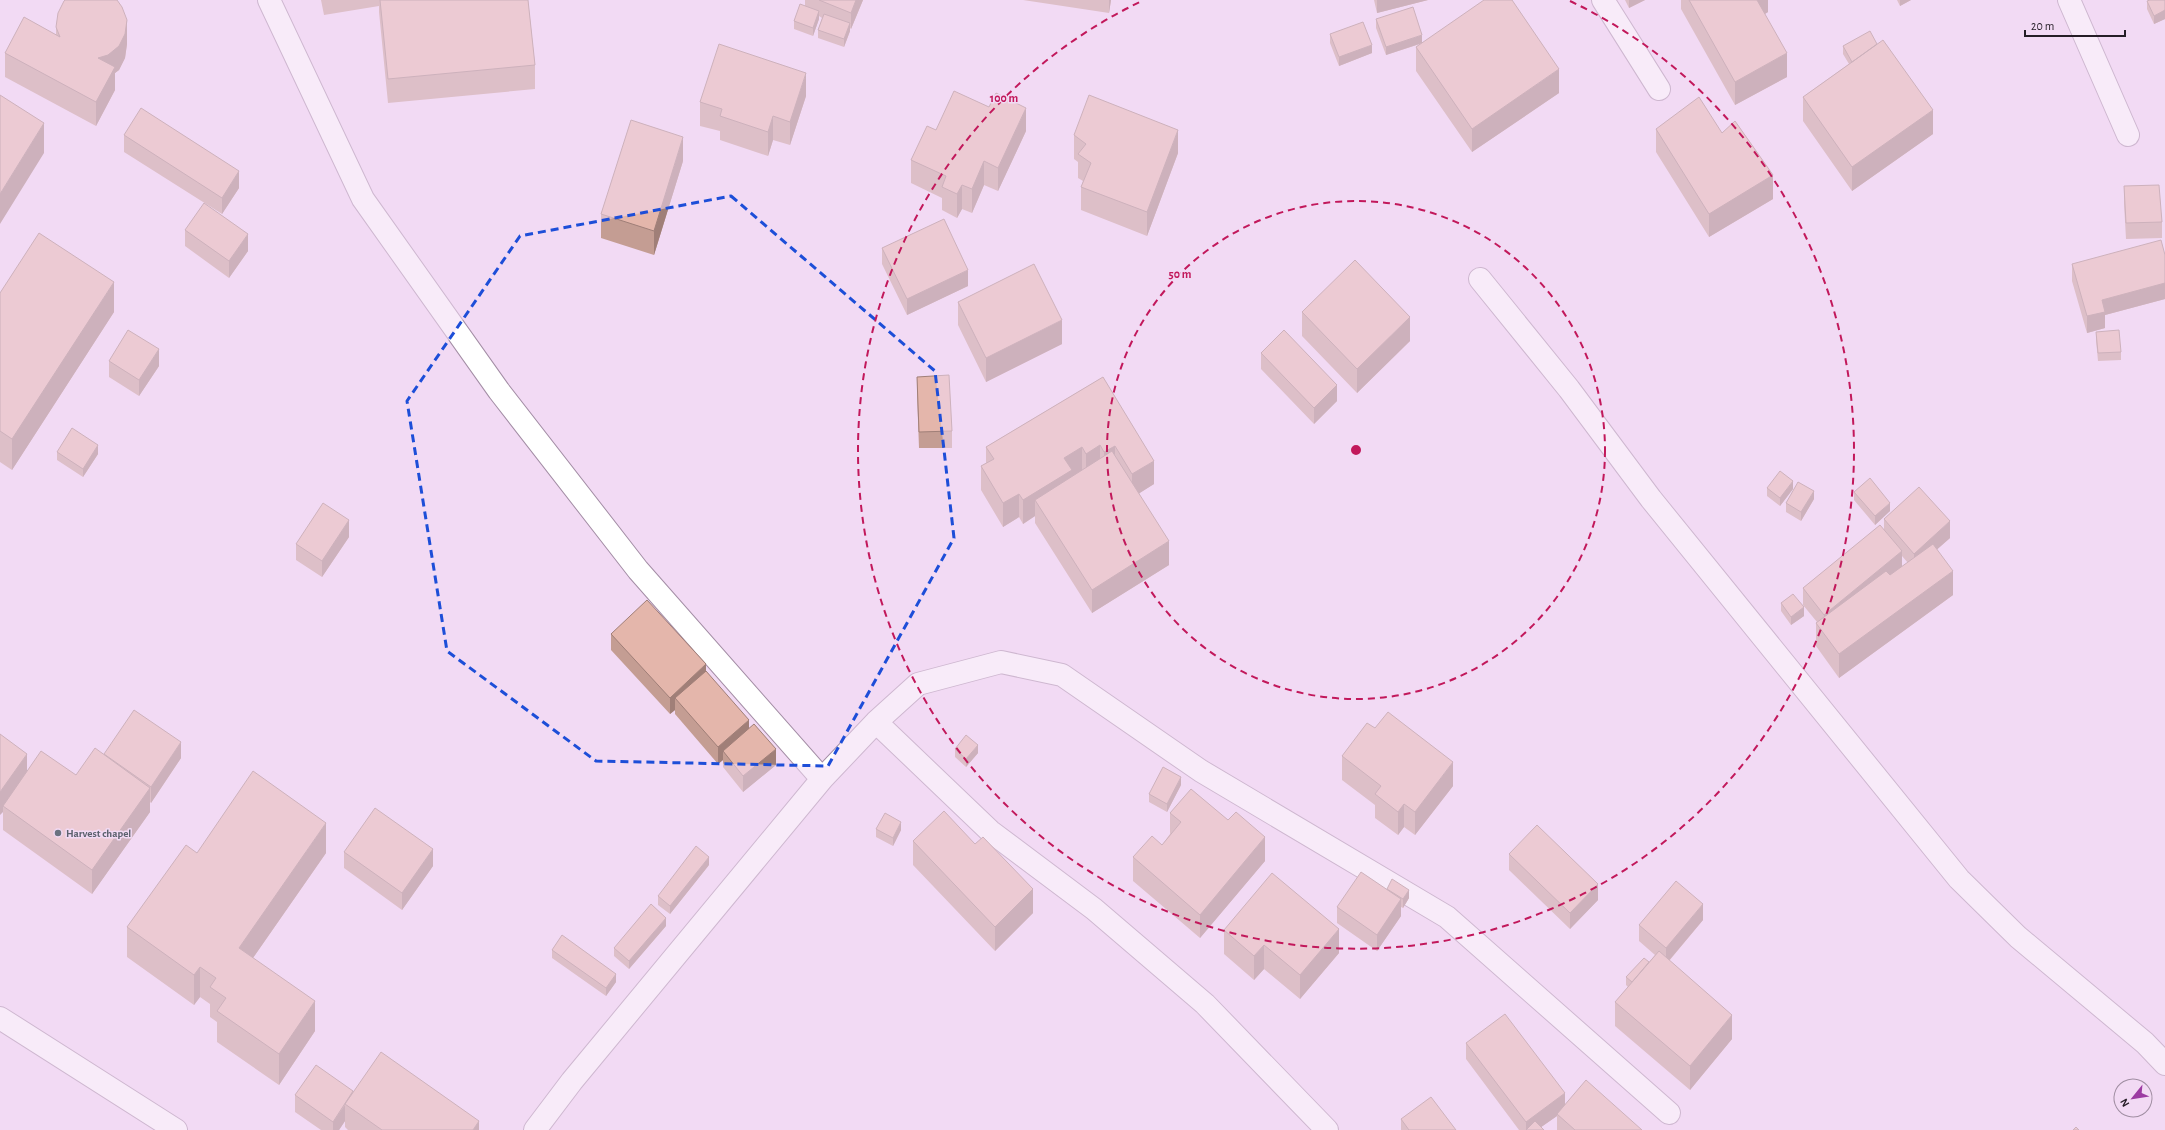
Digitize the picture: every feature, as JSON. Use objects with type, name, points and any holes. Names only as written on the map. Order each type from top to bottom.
[{"type":"street","points":[[268,0],[363,199],[499,391],[638,570],[822,779]]},
{"type":"street","points":[[1603,0],[1659,89]]},
{"type":"street","points":[[2069,0],[2128,135]]},
{"type":"street","points":[[1480,279],[1569,389],[1651,499],[1959,879],[2018,937],[2145,1043],[2165,1064]]},
{"type":"street","points":[[535,1130],[572,1081],[822,779],[876,722],[918,684],[1001,662],[1062,675],[1201,771],[1447,917],[1669,1113]]},
{"type":"street","points":[[876,722],[990,831],[1094,909],[1205,1004],[1328,1130]]},
{"type":"street","points":[[0,1018],[176,1130]]},
{"type":"highlighted area","points":[[731,196],[935,371],[954,538],[828,766],[596,761],[447,651],[407,401],[520,236]]},
{"type":"building","points":[[65,0],[117,0],[122,7],[127,20],[125,34],[119,46],[108,55],[98,58],[115,67],[96,102],[5,53],[24,17],[60,37],[56,27],[58,13]]},
{"type":"building","points":[[380,0],[528,0],[535,65],[388,79]]},
{"type":"building","points":[[819,0],[856,0],[851,13]]},
{"type":"building","points":[[1484,0],[1512,0],[1559,69],[1472,129],[1416,47]]},
{"type":"building","points":[[1689,0],[1757,0],[1787,53],[1735,82]]},
{"type":"building","points":[[2165,0],[2165,10],[2154,16],[2147,1]]},
{"type":"building","points":[[800,4],[819,11],[813,28],[794,21]]},
{"type":"building","points":[[1413,7],[1422,35],[1386,47],[1376,19]]},
{"type":"building","points":[[824,14],[850,23],[844,39],[818,30]]},
{"type":"building","points":[[1363,22],[1372,45],[1339,57],[1330,34]]},
{"type":"building","points":[[1870,31],[1877,44],[1852,62],[1843,46]]},
{"type":"building","points":[[1883,40],[1933,110],[1852,167],[1803,97]]},
{"type":"building","points":[[719,44],[806,73],[790,122],[773,116],[768,132],[720,116],[722,109],[700,102]]},
{"type":"building","points":[[954,91],[989,107],[996,93],[1026,108],[998,168],[984,161],[972,189],[962,185],[957,194],[942,187],[946,176],[911,160],[927,126],[936,130]]},
{"type":"building","points":[[0,95],[44,123],[0,194]]},
{"type":"building","points":[[1089,95],[1178,130],[1147,212],[1081,187],[1091,163],[1078,154],[1086,144],[1074,135]]},
{"type":"building","points":[[1699,97],[1722,133],[1735,121],[1773,175],[1709,214],[1656,129]]},
{"type":"building","points":[[141,108],[239,171],[222,198],[124,135]]},
{"type":"building","points":[[631,120],[683,137],[654,231],[601,214]]},
{"type":"building","points":[[2159,185],[2162,222],[2126,223],[2124,186]]},
{"type":"building","points":[[204,203],[248,234],[229,261],[185,230]]},
{"type":"building","points":[[944,219],[968,270],[907,299],[882,248]]},
{"type":"building","points":[[39,233],[114,282],[12,439],[0,431],[0,293]]},
{"type":"building","points":[[2161,240],[2165,255],[2165,283],[2102,300],[2105,312],[2087,316],[2072,264]]},
{"type":"building","points":[[1355,260],[1410,317],[1357,369],[1302,312]]},
{"type":"building","points":[[1034,264],[1062,320],[986,358],[958,302]]},
{"type":"building","points":[[128,330],[159,349],[139,380],[109,361]]},
{"type":"building","points":[[1284,330],[1337,385],[1314,408],[1261,353]]},
{"type":"building","points":[[2119,330],[2121,352],[2098,353],[2096,332]]},
{"type":"building","points":[[949,375],[952,431],[919,432],[917,377]]},
{"type":"building","points":[[1103,377],[1154,461],[1132,474],[1115,446],[1104,452],[1100,445],[1086,454],[1082,447],[1064,458],[1072,470],[1023,500],[1019,494],[1003,503],[981,466],[994,459],[986,447]]},
{"type":"building","points":[[72,428],[98,445],[83,469],[57,452]]},
{"type":"building","points":[[1112,451],[1169,541],[1092,590],[1035,500]]},
{"type":"building","points":[[1780,471],[1793,481],[1780,498],[1767,488]]},
{"type":"building","points":[[1870,478],[1890,503],[1875,516],[1854,492]]},
{"type":"building","points":[[1798,482],[1814,491],[1801,512],[1786,503]]},
{"type":"building","points":[[1919,487],[1950,521],[1914,554],[1884,519]]},
{"type":"building","points":[[323,503],[349,520],[322,561],[296,544]]},
{"type":"building","points":[[1880,525],[1902,551],[1824,615],[1803,588]]},
{"type":"building","points":[[1933,544],[1953,571],[1839,654],[1816,623],[1886,571],[1890,575]]},
{"type":"building","points":[[1793,594],[1804,607],[1791,617],[1781,603]]},
{"type":"building","points":[[647,600],[706,664],[670,698],[611,634]]},
{"type":"building","points":[[706,671],[749,720],[718,747],[675,698]]},
{"type":"building","points":[[134,710],[181,742],[151,787],[104,754]]},
{"type":"building","points":[[1388,712],[1453,762],[1415,812],[1404,804],[1398,812],[1375,794],[1381,786],[1342,756],[1367,723],[1375,728]]},
{"type":"building","points":[[754,724],[776,749],[743,776],[723,751]]},
{"type":"building","points":[[0,734],[27,754],[0,792]]},
{"type":"building","points":[[966,735],[978,745],[966,759],[955,749]]},
{"type":"building","points":[[95,748],[150,788],[92,870],[3,806],[41,751],[76,775]]},
{"type":"building","points":[[1163,767],[1181,777],[1167,804],[1149,794]]},
{"type":"building","points":[[253,771],[326,823],[239,948],[315,1001],[279,1054],[217,1011],[226,998],[210,987],[216,978],[200,967],[194,975],[127,927],[186,845],[197,853]]},
{"type":"building","points":[[1191,789],[1228,820],[1236,812],[1265,837],[1200,915],[1133,857],[1152,836],[1162,845],[1181,822],[1170,813]]},
{"type":"building","points":[[375,808],[433,849],[402,893],[344,852]]},
{"type":"building","points":[[944,811],[975,844],[983,837],[1033,889],[995,927],[913,841]]},
{"type":"building","points":[[885,813],[901,822],[893,838],[876,829]]},
{"type":"building","points":[[1537,825],[1598,884],[1570,913],[1509,854]]},
{"type":"building","points":[[696,846],[709,857],[670,906],[658,896]]},
{"type":"building","points":[[1361,872],[1401,899],[1377,935],[1337,907]]},
{"type":"building","points":[[1272,873],[1339,929],[1300,975],[1264,945],[1254,956],[1224,930]]},
{"type":"building","points":[[1392,879],[1409,890],[1403,899],[1387,889]]},
{"type":"building","points":[[1676,881],[1703,904],[1666,948],[1639,925]]},
{"type":"building","points":[[651,904],[666,918],[629,961],[614,948]]},
{"type":"building","points":[[562,935],[616,974],[606,988],[552,950]]},
{"type":"building","points":[[1659,951],[1732,1015],[1690,1066],[1615,1002]]},
{"type":"building","points":[[1644,958],[1649,962],[1632,982],[1626,977]]},
{"type":"building","points":[[1505,1014],[1565,1093],[1526,1122],[1466,1043]]},
{"type":"building","points":[[381,1052],[479,1121],[473,1130],[382,1130],[345,1104]]},
{"type":"building","points":[[316,1065],[353,1091],[333,1122],[295,1095]]},
{"type":"building","points":[[1586,1080],[1642,1130],[1575,1130],[1557,1114]]},
{"type":"building","points":[[1431,1097],[1456,1130],[1409,1130],[1401,1119]]},
{"type":"building","points":[[1535,1121],[1544,1130],[1526,1130]]},
{"type":"place","name":"Harvest chapel","points":[[58,833]]}]
